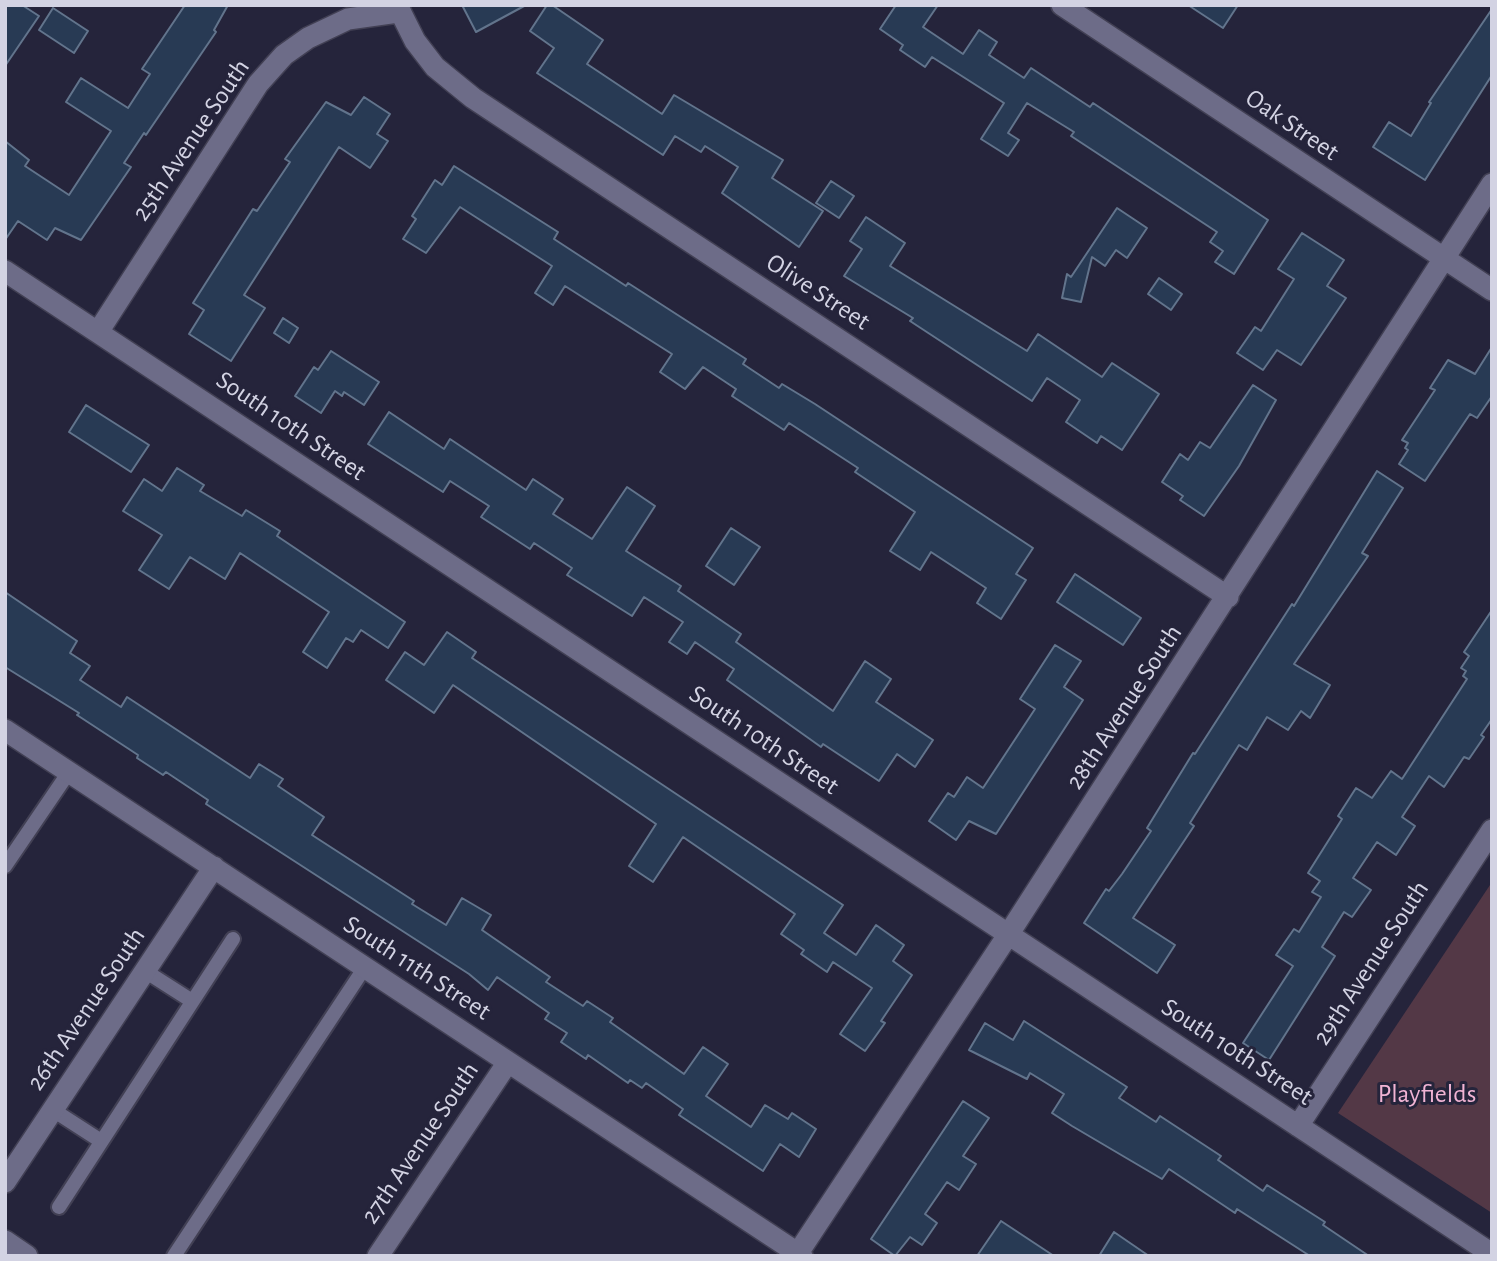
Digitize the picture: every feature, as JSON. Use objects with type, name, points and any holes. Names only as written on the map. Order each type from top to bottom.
[{"type":"street","name":"Oak Street","points":[[1062,5],[1492,290]]},
{"type":"street","name":"25th Avenue South","points":[[98,332],[258,84],[284,55],[308,38],[348,19],[398,8]]},
{"type":"street","name":"Olive Street","points":[[398,8],[435,67],[473,98],[1228,597]]},
{"type":"street","name":"28th Avenue South","points":[[798,1255],[1009,936],[1492,184]]},
{"type":"street","name":"South 10th Street","points":[[5,271],[1492,1254]]},
{"type":"street","name":"South 11th Street","points":[[5,730],[798,1255]]},
{"type":"street","name":"29th Avenue South","points":[[1298,1126],[1492,830]]},
{"type":"street","name":"26th Avenue South","points":[[5,1182],[214,867]]},
{"type":"street","name":"27th Avenue South","points":[[378,1256],[508,1062]]},
{"type":"street","points":[[5,1241],[26,1256]]},
{"type":"lane","points":[[5,866],[68,772]]},
{"type":"lane","points":[[59,1207],[233,939]]},
{"type":"lane","points":[[174,1256],[365,967]]},
{"type":"lane","points":[[145,971],[192,1001]]},
{"type":"lane","points":[[53,1110],[101,1141]]},
{"type":"green space","name":"Playfields","points":[[1492,882],[1492,1213],[1338,1113]]},
{"type":"building","points":[[5,5],[22,5],[39,16],[5,66]]},
{"type":"building","points":[[185,5],[228,5],[214,30],[216,32],[124,163],[131,167],[81,240],[55,228],[47,240],[18,221],[5,240],[5,141],[29,160],[25,166],[69,195],[111,131],[66,102],[81,78],[128,108],[150,74],[142,69]]},
{"type":"building","points":[[462,5],[526,5],[476,32]]},
{"type":"building","points":[[547,5],[552,5],[603,40],[587,64],[662,114],[674,95],[783,160],[772,178],[823,211],[799,247],[722,193],[738,167],[705,146],[701,152],[675,136],[663,155],[537,73],[554,48],[530,31]]},
{"type":"building","points":[[896,5],[938,5],[923,27],[963,54],[979,30],[997,42],[989,55],[1024,78],[1031,68],[1090,107],[1093,103],[1268,220],[1234,274],[1215,262],[1223,251],[1210,242],[1217,232],[1071,136],[1074,132],[1027,103],[1008,133],[1019,140],[1008,156],[981,139],[1004,103],[932,57],[925,67],[900,50],[903,45],[880,29]]},
{"type":"building","points":[[1188,5],[1238,5],[1223,28]]},
{"type":"building","points":[[53,8],[88,31],[74,53],[39,30]]},
{"type":"building","points":[[1492,9],[1492,75],[1425,180],[1373,147],[1389,122],[1411,136],[1431,103],[1429,102]]},
{"type":"building","points":[[364,97],[390,114],[377,134],[388,141],[370,168],[339,147],[244,295],[265,308],[231,361],[189,334],[204,310],[193,303],[253,209],[257,211],[290,162],[285,159],[326,102],[351,115]]},
{"type":"building","points":[[454,166],[558,232],[554,239],[746,359],[743,364],[779,388],[782,384],[815,404],[1033,548],[1016,574],[1026,580],[1001,619],[977,603],[986,588],[931,552],[920,570],[890,551],[915,512],[855,472],[858,468],[789,423],[784,430],[732,396],[736,389],[703,367],[685,389],[660,372],[672,354],[565,286],[553,305],[535,293],[552,266],[460,207],[426,253],[403,239],[416,219],[412,216],[435,180],[442,185]]},
{"type":"building","points":[[831,181],[854,196],[839,218],[816,203]]},
{"type":"building","points":[[1117,208],[1147,228],[1127,258],[1116,250],[1105,266],[1092,257],[1081,302],[1062,298],[1067,274],[1071,277]]},
{"type":"building","points":[[866,217],[905,243],[890,266],[1027,351],[1038,334],[1102,377],[1112,363],[1159,394],[1122,450],[1101,436],[1097,443],[1066,422],[1080,400],[1047,378],[1032,401],[910,321],[913,318],[844,276],[862,249],[850,241]]},
{"type":"building","points":[[1302,233],[1344,260],[1327,286],[1346,298],[1301,365],[1277,350],[1263,370],[1237,353],[1255,327],[1261,331],[1294,279],[1278,269]]},
{"type":"building","points":[[1159,278],[1182,294],[1171,310],[1148,294]]},
{"type":"building","points":[[283,318],[298,328],[289,343],[274,333]]},
{"type":"building","points":[[1492,347],[1492,396],[1477,418],[1470,414],[1425,481],[1399,464],[1408,450],[1405,448],[1408,443],[1402,440],[1435,390],[1430,388],[1448,360],[1475,374]]},
{"type":"building","points":[[331,351],[379,382],[364,405],[344,392],[342,396],[335,391],[321,413],[295,396],[314,367],[318,370]]},
{"type":"building","points":[[1253,385],[1276,400],[1239,466],[1204,516],[1180,500],[1183,496],[1162,482],[1180,454],[1188,460],[1200,442],[1210,448]]},
{"type":"building","points":[[86,405],[149,445],[131,472],[69,432]]},
{"type":"building","points":[[389,412],[444,449],[450,439],[526,490],[533,479],[563,499],[553,514],[592,539],[627,487],[655,506],[626,551],[681,586],[678,591],[741,634],[736,642],[833,711],[865,661],[891,679],[876,702],[933,740],[915,767],[897,754],[879,781],[823,744],[821,747],[727,680],[734,669],[695,642],[687,654],[669,642],[683,622],[644,597],[632,616],[567,575],[572,568],[534,543],[530,549],[481,517],[489,506],[450,481],[443,492],[368,444]]},
{"type":"building","points":[[177,468],[204,485],[200,491],[242,516],[246,510],[280,531],[277,536],[405,622],[388,648],[361,630],[353,642],[346,638],[327,668],[303,652],[329,612],[240,553],[225,579],[190,557],[169,589],[139,570],[162,535],[123,511],[144,479],[162,491]]},
{"type":"building","points":[[1377,471],[1403,488],[1362,553],[1368,556],[1294,664],[1330,685],[1310,718],[1301,711],[1288,730],[1267,717],[1247,750],[1239,745],[1190,823],[1194,826],[1133,918],[1175,945],[1157,973],[1084,923],[1106,889],[1109,891],[1151,831],[1147,828],[1193,753],[1195,754],[1292,604],[1294,606]]},
{"type":"building","points":[[731,528],[760,547],[734,585],[706,566]]},
{"type":"building","points":[[1075,574],[1141,618],[1123,645],[1057,602]]},
{"type":"building","points":[[5,592],[77,641],[70,653],[90,666],[80,680],[121,707],[127,697],[250,778],[259,764],[283,779],[278,786],[324,817],[312,835],[414,901],[412,904],[446,925],[462,898],[491,915],[482,930],[550,977],[546,982],[583,1006],[587,1001],[613,1018],[610,1022],[684,1074],[703,1047],[728,1064],[706,1096],[751,1127],[765,1105],[788,1119],[792,1113],[816,1129],[799,1157],[780,1144],[763,1171],[679,1115],[683,1109],[646,1083],[642,1088],[630,1080],[628,1083],[588,1055],[586,1059],[561,1042],[567,1033],[545,1019],[549,1013],[497,977],[488,990],[469,974],[206,804],[208,800],[166,772],[163,775],[137,758],[138,755],[77,715],[79,713],[5,667]]},
{"type":"building","points":[[1492,610],[1492,719],[1481,735],[1484,737],[1469,759],[1464,757],[1444,787],[1429,776],[1402,817],[1415,826],[1396,855],[1377,842],[1353,878],[1371,890],[1352,917],[1344,912],[1322,947],[1335,956],[1269,1060],[1243,1043],[1293,966],[1276,955],[1294,929],[1299,932],[1321,897],[1312,892],[1320,881],[1308,873],[1342,819],[1338,816],[1356,788],[1372,798],[1391,771],[1402,779],[1467,679],[1463,676],[1466,671],[1461,668],[1469,656],[1464,652]]},
{"type":"building","points":[[447,632],[476,652],[472,658],[843,905],[824,933],[856,955],[876,925],[904,945],[893,961],[912,975],[881,1021],[885,1023],[865,1051],[840,1034],[872,988],[833,962],[827,972],[801,954],[804,950],[781,934],[795,914],[683,837],[653,882],[629,866],[656,824],[453,685],[434,713],[386,680],[405,652],[424,665]]},
{"type":"building","points":[[1055,645],[1081,661],[1064,687],[1083,700],[996,834],[969,821],[956,840],[929,821],[948,793],[954,797],[967,777],[983,788],[1035,709],[1020,699]]},
{"type":"building","points":[[1024,1021],[1127,1087],[1119,1098],[1156,1122],[1160,1116],[1221,1156],[1218,1160],[1263,1191],[1267,1185],[1325,1222],[1323,1225],[1369,1256],[1310,1256],[1237,1209],[1235,1213],[1169,1169],[1162,1179],[1052,1113],[1064,1094],[1030,1073],[1027,1079],[969,1050],[985,1023],[1013,1040]]},
{"type":"building","points":[[963,1101],[989,1118],[963,1156],[976,1164],[959,1190],[947,1182],[925,1214],[937,1223],[922,1245],[910,1237],[895,1256],[871,1239]]},
{"type":"building","points":[[1001,1221],[1054,1256],[977,1256]]},
{"type":"building","points":[[1114,1232],[1149,1256],[1099,1256]]}]
